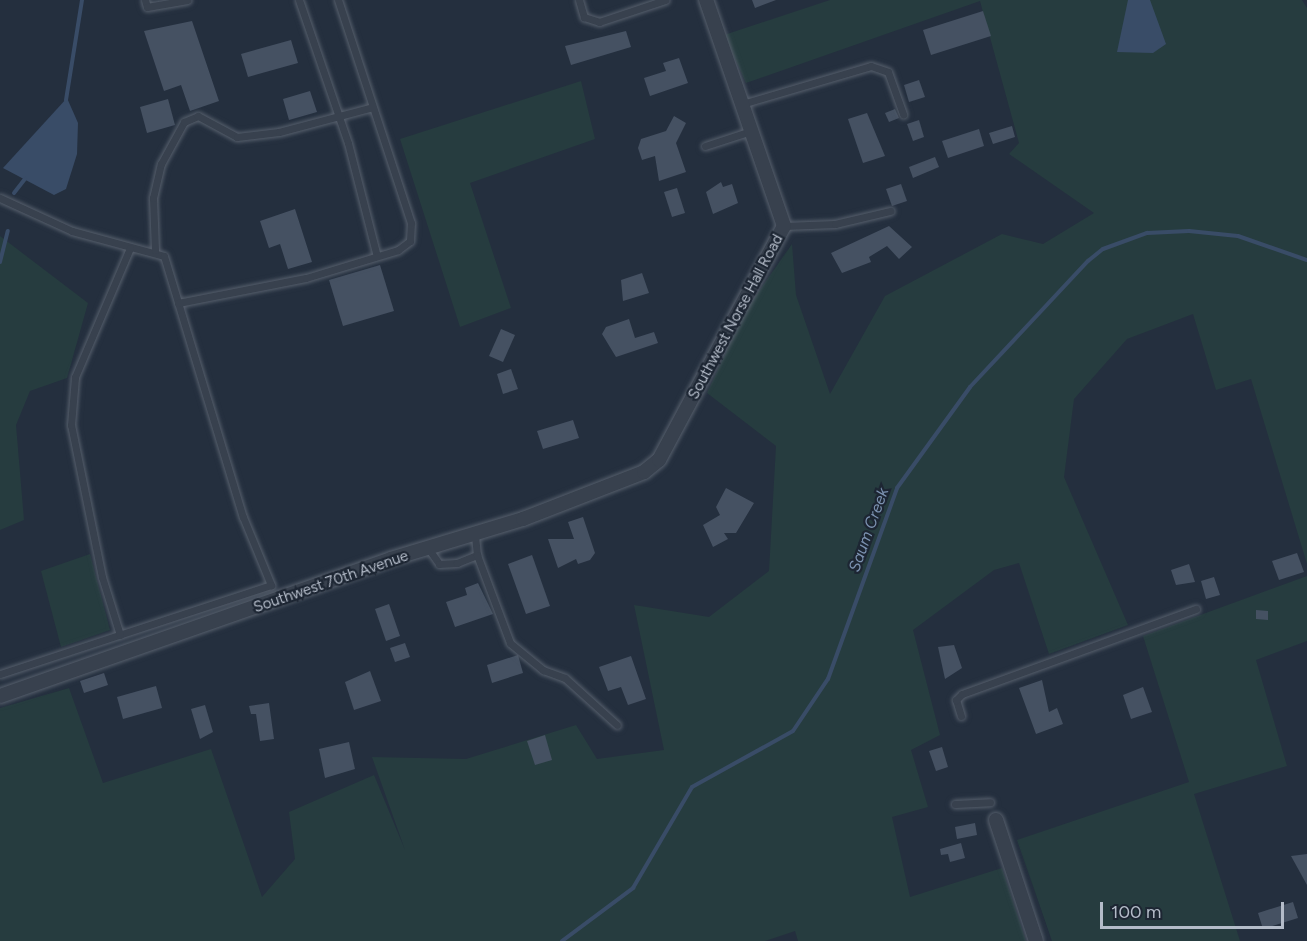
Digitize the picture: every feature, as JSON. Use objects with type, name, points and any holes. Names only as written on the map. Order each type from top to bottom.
[{"type":"street","name":"Southwest Norse Hall Road","points":[[659,460],[784,226],[706,0]]},
{"type":"street","name":"Southwest 70th Avenue","points":[[0,696],[428,548],[475,535],[633,476],[659,460]]},
{"type":"street","points":[[996,820],[1036,941]]},
{"type":"lane","points":[[145,0],[147,7],[187,0]]},
{"type":"lane","points":[[299,0],[337,118],[376,254]]},
{"type":"lane","points":[[178,303],[306,278],[376,254],[405,247],[411,234],[369,108],[338,0]]},
{"type":"lane","points":[[579,0],[584,17],[598,22],[665,0]]},
{"type":"lane","points":[[742,105],[871,66],[888,72],[903,114]]},
{"type":"lane","points":[[0,674],[271,585],[243,517],[178,303],[170,268],[155,250],[153,198],[161,164],[183,122],[198,116],[237,137],[337,118],[369,108]]},
{"type":"lane","points":[[705,146],[751,131]]},
{"type":"lane","points":[[0,198],[72,231],[130,248],[155,250]]},
{"type":"lane","points":[[784,226],[835,224],[890,211]]},
{"type":"lane","points":[[120,635],[102,576],[71,425],[75,377],[93,324],[130,248]]},
{"type":"lane","points":[[475,535],[477,555],[510,643],[543,670],[565,678],[618,725]]},
{"type":"lane","points":[[428,548],[439,564],[477,555]]},
{"type":"lane","points":[[961,716],[956,700],[962,694],[1197,609]]},
{"type":"lane","points":[[955,804],[990,802]]},
{"type":"green space","points":[[830,0],[1302,0],[1307,8],[1307,564],[1251,379],[1216,390],[1193,314],[1127,339],[1074,399],[1064,477],[1128,625],[1049,654],[1019,563],[994,570],[913,630],[940,735],[911,750],[928,807],[892,817],[910,897],[1002,868],[1026,941],[798,941],[795,931],[765,941],[0,941],[0,708],[69,688],[103,783],[211,749],[262,897],[295,859],[289,812],[374,775],[405,850],[372,757],[466,759],[576,725],[597,759],[664,750],[634,605],[709,617],[769,571],[776,446],[707,393],[745,311],[792,244],[796,295],[830,394],[885,296],[1002,234],[1043,244],[1094,213],[1009,154],[1019,143],[980,1],[746,83],[724,35]]},
{"type":"green space","points":[[581,81],[595,139],[470,183],[511,308],[460,327],[400,139]]},
{"type":"green space","points":[[0,236],[88,303],[67,378],[30,391],[16,425],[24,520],[0,530]]},
{"type":"green space","points":[[90,554],[110,630],[61,647],[41,571]]},
{"type":"green space","points":[[1307,576],[1307,641],[1256,660],[1287,766],[1194,794],[1240,941],[1052,941],[1017,840],[1189,782],[1143,636]]},
{"type":"water","points":[[1128,0],[1150,0],[1166,44],[1153,53],[1117,52]]},
{"type":"water","points":[[67,98],[78,123],[77,154],[66,189],[54,195],[3,168]]},
{"type":"building","points":[[752,0],[776,0],[755,8]]},
{"type":"building","points":[[983,11],[991,36],[931,55],[923,30]]},
{"type":"building","points":[[192,21],[219,101],[190,111],[181,85],[164,91],[144,31]]},
{"type":"building","points":[[626,31],[631,47],[571,65],[565,46]]},
{"type":"building","points":[[291,40],[298,63],[248,77],[241,54]]},
{"type":"building","points":[[679,58],[688,83],[650,96],[644,78],[666,71],[663,63]]},
{"type":"building","points":[[919,80],[925,97],[909,102],[904,85]]},
{"type":"building","points":[[310,91],[317,112],[289,120],[283,99]]},
{"type":"building","points":[[168,99],[175,125],[147,133],[140,107]]},
{"type":"building","points":[[895,109],[899,118],[889,122],[885,113]]},
{"type":"building","points":[[867,113],[885,156],[863,163],[848,119]]},
{"type":"building","points":[[674,116],[686,123],[676,143],[686,172],[659,181],[655,156],[642,160],[638,148],[641,139],[666,131]]},
{"type":"building","points":[[919,120],[924,137],[913,141],[907,124]]},
{"type":"building","points":[[1012,126],[1015,137],[993,144],[989,133]]},
{"type":"building","points":[[979,129],[984,146],[948,158],[942,141]]},
{"type":"building","points":[[935,157],[939,167],[913,178],[909,167]]},
{"type":"building","points":[[721,182],[723,187],[732,184],[738,203],[713,214],[706,192]]},
{"type":"building","points":[[901,184],[907,201],[892,206],[886,189]]},
{"type":"building","points":[[677,188],[685,213],[672,217],[664,192]]},
{"type":"building","points":[[295,209],[312,262],[288,269],[280,244],[269,248],[260,221]]},
{"type":"building","points":[[889,226],[912,247],[899,259],[887,246],[869,257],[871,262],[842,273],[831,253]]},
{"type":"building","points":[[380,265],[394,311],[343,326],[329,280]]},
{"type":"building","points":[[642,273],[649,293],[623,301],[621,280]]},
{"type":"building","points":[[629,319],[635,338],[654,332],[658,343],[616,357],[602,334],[606,327]]},
{"type":"building","points":[[501,329],[515,335],[503,362],[489,356]]},
{"type":"building","points":[[511,369],[518,389],[503,394],[497,374]]},
{"type":"building","points":[[573,420],[579,438],[543,449],[537,431]]},
{"type":"building","points":[[726,488],[754,503],[736,533],[724,533],[728,539],[713,547],[703,525],[720,515],[716,507]]},
{"type":"building","points":[[583,517],[595,553],[590,560],[578,564],[576,559],[558,568],[548,539],[574,539],[568,522]]},
{"type":"building","points":[[1297,553],[1304,572],[1279,580],[1272,561]]},
{"type":"building","points":[[532,555],[550,606],[526,614],[508,564]]},
{"type":"building","points":[[1189,564],[1195,582],[1176,585],[1171,570]]},
{"type":"building","points":[[1214,577],[1220,595],[1206,599],[1201,581]]},
{"type":"building","points":[[478,583],[493,614],[455,627],[446,602],[467,595],[465,588]]},
{"type":"building","points":[[389,604],[400,636],[386,641],[375,609]]},
{"type":"building","points":[[1256,610],[1268,611],[1268,620],[1256,619]]},
{"type":"building","points":[[405,643],[410,657],[395,662],[390,648]]},
{"type":"building","points":[[954,645],[962,668],[945,679],[938,647]]},
{"type":"building","points":[[518,655],[523,673],[492,683],[487,665]]},
{"type":"building","points":[[631,656],[646,699],[628,705],[621,687],[608,691],[599,667]]},
{"type":"building","points":[[370,671],[381,701],[354,710],[345,682]]},
{"type":"building","points":[[104,673],[108,685],[84,693],[80,681]]},
{"type":"building","points":[[1042,680],[1049,712],[1057,708],[1063,724],[1036,734],[1019,688]]},
{"type":"building","points":[[156,686],[162,708],[123,719],[117,697]]},
{"type":"building","points":[[1143,687],[1152,712],[1131,719],[1123,695]]},
{"type":"building","points":[[269,703],[274,739],[260,741],[256,714],[251,714],[249,706]]},
{"type":"building","points":[[205,705],[213,732],[200,739],[191,709]]},
{"type":"building","points":[[545,735],[552,760],[535,765],[527,741]]},
{"type":"building","points":[[349,742],[355,769],[325,778],[319,749]]},
{"type":"building","points":[[942,747],[948,767],[936,771],[929,751]]},
{"type":"building","points":[[975,823],[977,835],[957,839],[955,827]]},
{"type":"building","points":[[961,843],[965,858],[950,862],[948,854],[941,855],[940,849]]},
{"type":"building","points":[[1307,854],[1307,885],[1291,856]]},
{"type":"building","points":[[1293,902],[1298,918],[1263,929],[1258,913]]},
{"type":"waterway","points":[[66,100],[82,0]]},
{"type":"waterway","points":[[14,193],[25,179]]},
{"type":"waterway","points":[[0,262],[8,231]]},
{"type":"waterway","name":"Saum Creek","points":[[562,941],[633,888],[692,787],[793,731],[828,679],[897,488],[970,387],[1088,261],[1103,249],[1147,233],[1189,231],[1238,236],[1307,260]]}]
